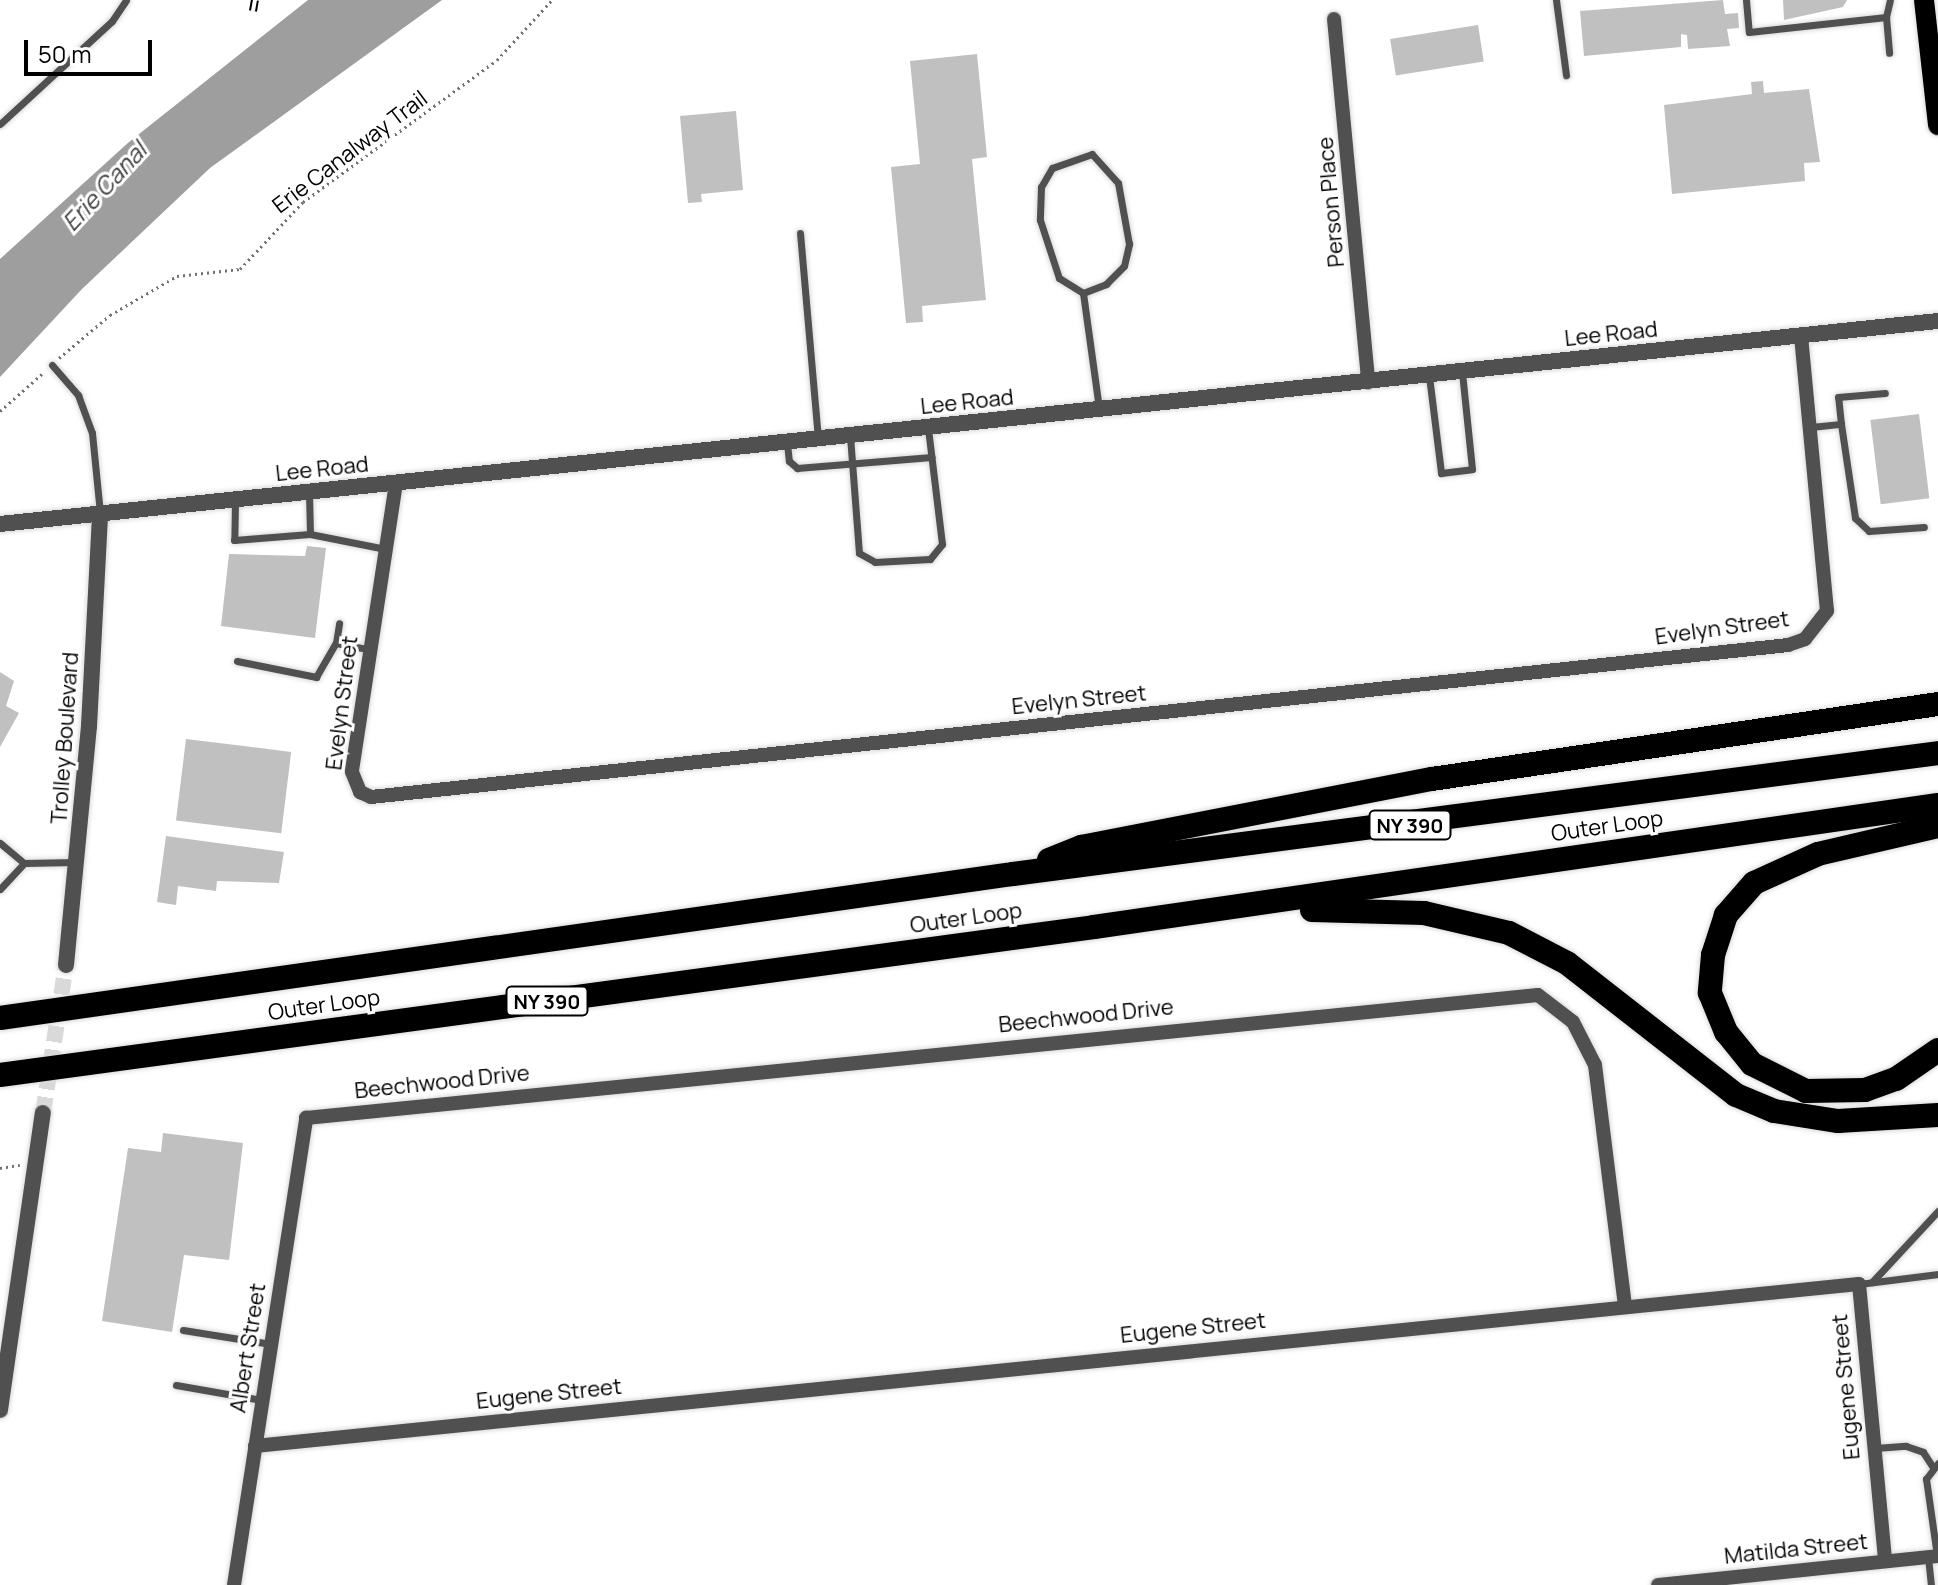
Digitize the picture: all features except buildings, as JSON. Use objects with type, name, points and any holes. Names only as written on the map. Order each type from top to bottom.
[{"type":"highway","points":[[1013,874],[1081,847],[1432,779],[1938,704]]},
{"type":"highway","name":"Outer Loop","points":[[0,1018],[1013,874],[1938,753]]},
{"type":"highway","name":"Outer Loop","points":[[0,1075],[1094,927],[1938,805]]},
{"type":"highway","points":[[1830,820],[1879,836]]},
{"type":"highway","points":[[1938,826],[1879,836],[1754,883],[1726,915],[1713,955],[1710,993],[1726,1032],[1752,1064],[1806,1091],[1865,1090],[1896,1079],[1938,1050]]},
{"type":"highway","points":[[1094,927],[1358,907],[1484,924],[1567,963],[1736,1095],[1774,1111],[1838,1121],[1938,1115]]},
{"type":"main road","points":[[1924,0],[1938,125]]},
{"type":"street","name":"Person Place","points":[[1334,19],[1368,382]]},
{"type":"street","name":"Lee Road","points":[[0,524],[1938,321]]},
{"type":"street","name":"Evelyn Street","points":[[396,483],[352,772],[360,792],[383,798],[1788,645],[1805,639],[1827,611],[1801,336]]},
{"type":"street","name":"Trolley Boulevard","points":[[66,965],[78,861],[100,514]]},
{"type":"street","name":"Beechwood Drive","points":[[306,1118],[1538,995],[1573,1022],[1595,1065],[1625,1306]]},
{"type":"street","points":[[1,1399],[43,1113]]},
{"type":"street","name":"Albert Street","points":[[234,1585],[306,1118]]},
{"type":"street","name":"Eugene Street","points":[[255,1446],[1865,1283],[1874,1449],[1885,1561]]},
{"type":"street","name":"Matilda Street","points":[[1658,1585],[1934,1557]]},
{"type":"lane","points":[[0,124],[112,21],[126,0]]},
{"type":"lane","points":[[1556,0],[1566,75]]},
{"type":"lane","points":[[1746,0],[1749,32],[1886,17]]},
{"type":"lane","points":[[1889,53],[1886,17],[1890,0]]},
{"type":"lane","points":[[1092,154],[1118,183],[1129,244],[1124,266],[1106,284],[1083,293],[1059,278],[1047,254],[1041,187],[1052,168],[1092,154]]},
{"type":"lane","points":[[800,233],[818,439]]},
{"type":"lane","points":[[1083,293],[1099,410]]},
{"type":"lane","points":[[52,365],[78,395],[92,433],[100,514]]},
{"type":"lane","points":[[1429,376],[1441,473],[1472,469],[1462,372]]},
{"type":"lane","points":[[1885,393],[1838,397],[1855,518],[1869,531],[1924,527]]},
{"type":"lane","points":[[1811,427],[1841,424]]},
{"type":"lane","points":[[850,436],[865,560],[930,559],[942,544],[928,428]]},
{"type":"lane","points":[[787,443],[792,466],[932,457]]},
{"type":"lane","points":[[309,492],[310,534]]},
{"type":"lane","points":[[235,501],[234,540],[310,534],[386,549]]},
{"type":"lane","points":[[237,661],[316,677],[336,643],[339,623]]},
{"type":"lane","points":[[336,643],[371,650]]},
{"type":"lane","points":[[0,843],[24,863],[78,861]]},
{"type":"lane","points":[[0,889],[24,863]]},
{"type":"lane","points":[[1865,1283],[1938,1211]]},
{"type":"lane","points":[[1865,1283],[1938,1274]]},
{"type":"lane","points":[[183,1330],[271,1344]]},
{"type":"lane","points":[[176,1385],[262,1400]]},
{"type":"lane","points":[[1874,1449],[1906,1446],[1923,1452],[1935,1464],[1926,1496],[1934,1557],[1934,1584]]},
{"type":"path","name":"Erie Canalway Trail","points":[[0,411],[110,315],[177,276],[240,269],[303,202],[497,60],[552,0]]},
{"type":"water","name":"Erie Canal","points":[[308,0],[442,0],[210,168],[82,289],[0,377],[0,259],[129,142]]},
{"type":"tunnel","points":[[43,1113],[66,965]]},
{"type":"railway","points":[[253,11],[255,0]]}]
